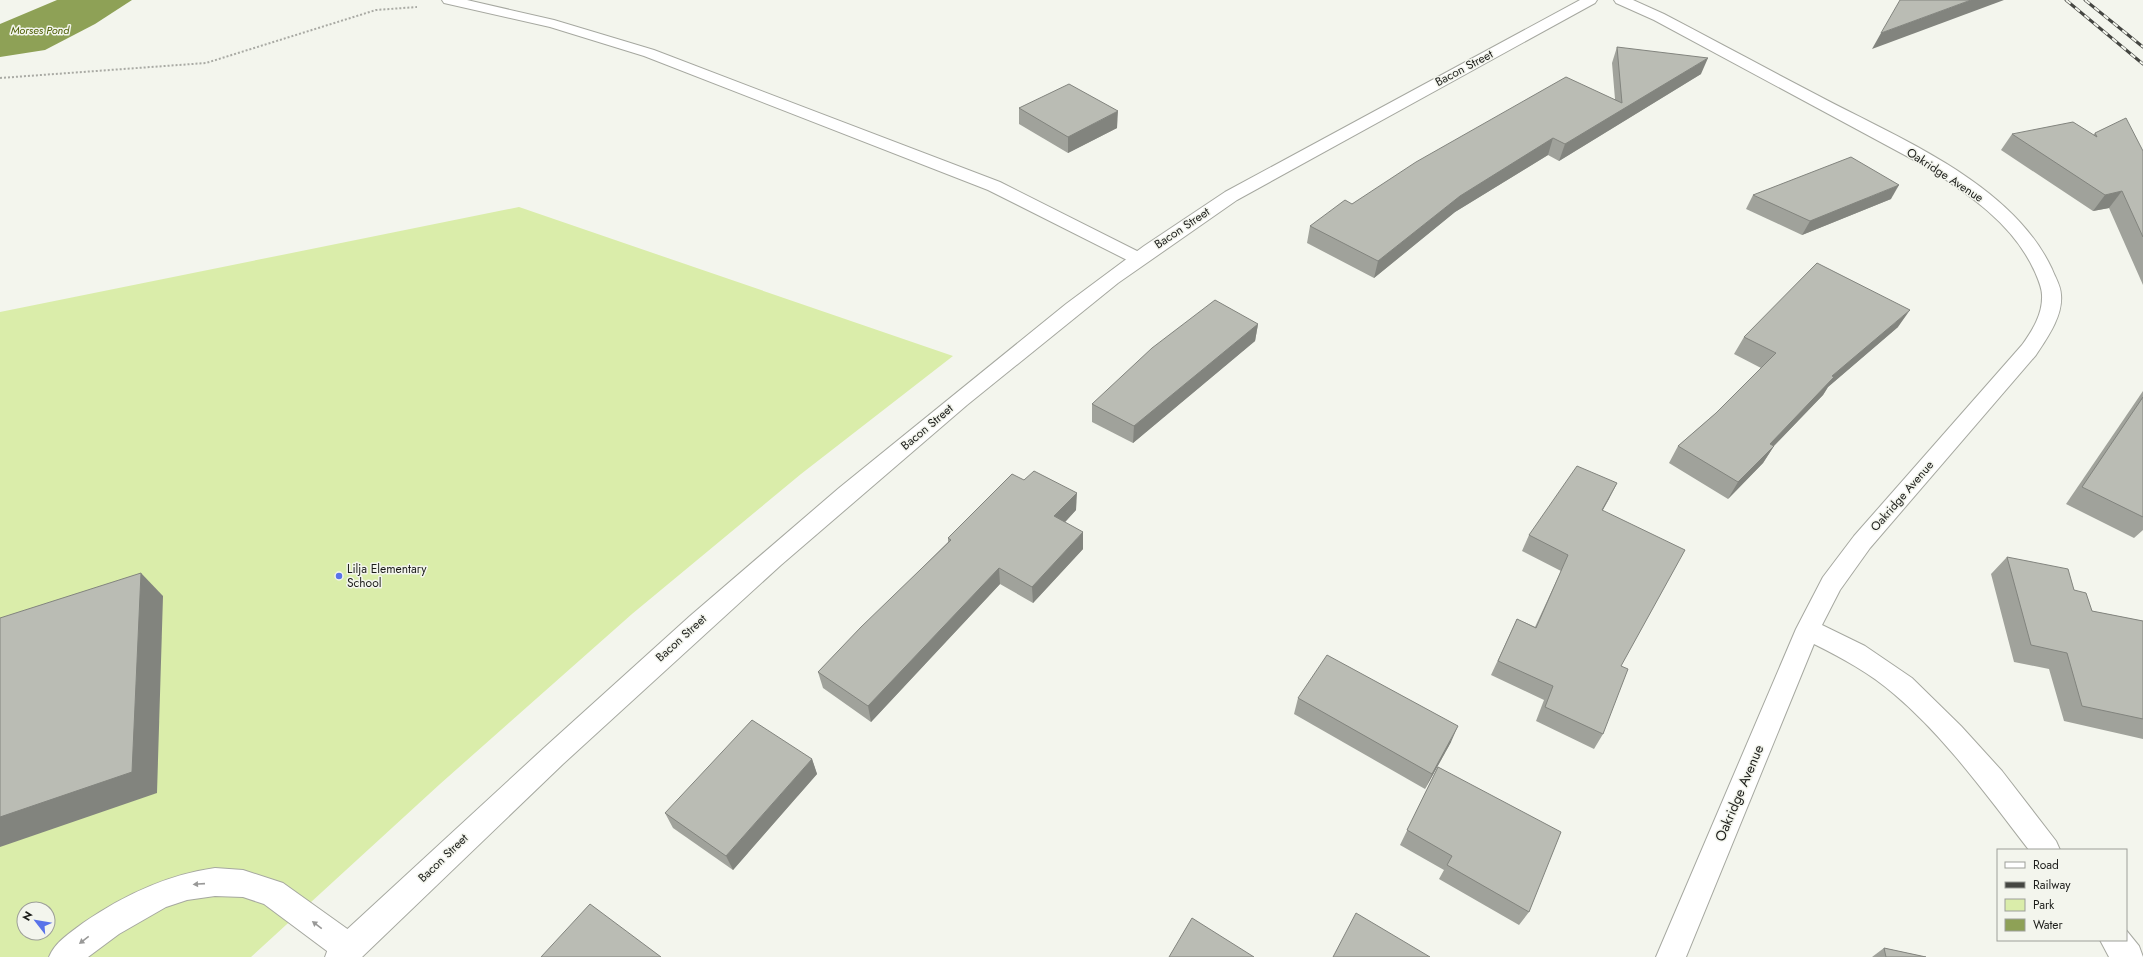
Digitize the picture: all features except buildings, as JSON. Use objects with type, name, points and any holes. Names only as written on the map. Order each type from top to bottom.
[{"type":"street","points":[[449,0],[466,2],[562,26],[671,62],[994,186],[1138,258]]},
{"type":"street","name":"Bacon Street","points":[[344,953],[484,819],[674,644],[840,499],[1046,329],[1138,258],[1192,221],[1282,167],[1590,0]]},
{"type":"street","name":"Oakridge Avenue","points":[[1621,0],[1659,16],[1903,147],[1969,187],[2003,215],[2024,239],[2041,265],[2052,294],[2047,322],[2029,350],[1862,542],[1831,584],[1808,629],[1671,957]]},
{"type":"street","points":[[1808,629],[1856,653],[1903,686],[1952,734],[1987,774],[2045,849]]},
{"type":"street","points":[[64,957],[86,938],[136,906],[188,885],[234,882],[270,892],[344,953]]},
{"type":"street","points":[[2116,941],[2128,957]]},
{"type":"path","points":[[0,78],[206,63],[376,10],[466,2]]},
{"type":"green space","name":"Lilja Elementary School","points":[[519,207],[953,356],[801,474],[632,614],[440,784],[251,957],[0,957],[0,312]]},
{"type":"water","name":"Morses Pond","points":[[57,0],[132,0],[95,24],[45,50],[0,57],[0,24]]},
{"type":"railway","points":[[2066,0],[2143,64]]},
{"type":"railway","points":[[2085,0],[2143,47]]},
{"type":"place","name":"Lilja Elementary School","points":[[339,576]]}]
